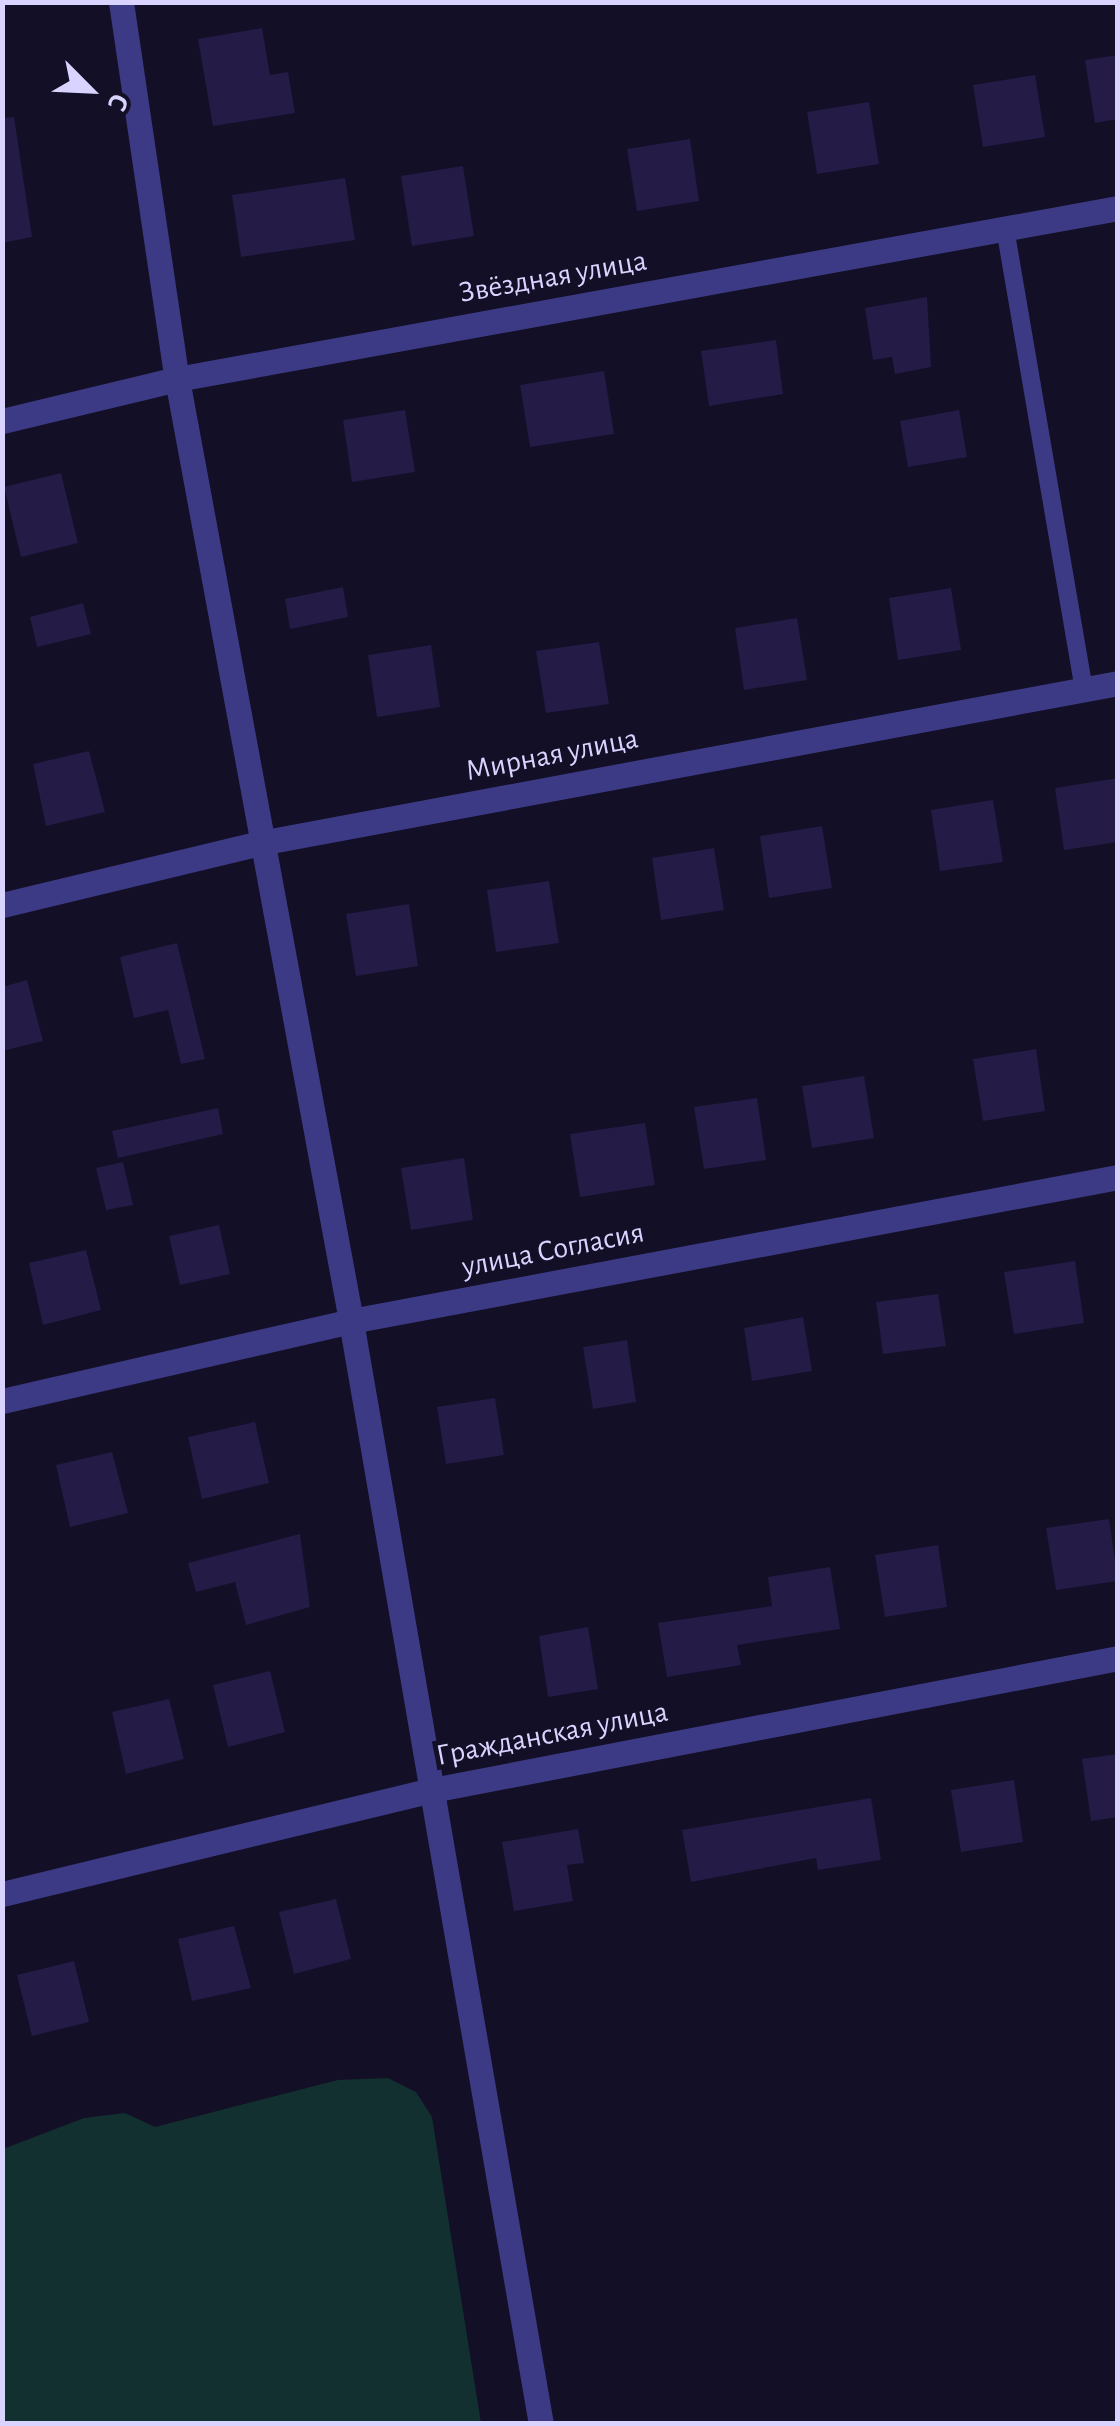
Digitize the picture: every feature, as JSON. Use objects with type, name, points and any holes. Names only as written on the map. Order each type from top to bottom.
[{"type":"street","points":[[121,2],[177,378],[351,1321],[428,1791],[540,2424]]},
{"type":"street","name":"Звёздная улица","points":[[2,420],[177,378],[1118,208]]},
{"type":"street","name":"Мирная улица","points":[[2,906],[260,843],[1118,682]]},
{"type":"street","name":"улица Согласия","points":[[2,1401],[351,1321],[1118,1176]]},
{"type":"street","name":"Гражданская улица","points":[[2,1894],[428,1791],[1118,1658]]},
{"type":"lane","points":[[1005,228],[1084,688]]},
{"type":"green space","points":[[388,2078],[416,2092],[432,2117],[481,2423],[3,2423],[3,2149],[84,2118],[125,2113],[155,2127],[338,2080]]},
{"type":"building","points":[[262,28],[270,75],[288,72],[295,113],[213,126],[198,39]]},
{"type":"building","points":[[1118,55],[1118,119],[1095,123],[1085,60]]},
{"type":"building","points":[[1035,75],[1045,137],[983,147],[973,85]]},
{"type":"building","points":[[869,102],[879,164],[817,174],[807,112]]},
{"type":"building","points":[[14,117],[32,237],[2,243],[2,118]]},
{"type":"building","points":[[690,139],[699,201],[637,211],[627,149]]},
{"type":"building","points":[[463,166],[474,236],[412,246],[401,176]]},
{"type":"building","points":[[345,178],[355,240],[241,257],[232,195]]},
{"type":"building","points":[[927,297],[931,367],[895,374],[892,357],[873,360],[865,308]]},
{"type":"building","points":[[776,340],[783,394],[709,406],[701,351]]},
{"type":"building","points":[[604,371],[614,434],[530,447],[520,385]]},
{"type":"building","points":[[405,410],[415,472],[352,482],[343,420]]},
{"type":"building","points":[[959,410],[967,457],[908,467],[900,421]]},
{"type":"building","points":[[61,473],[78,543],[21,557],[4,487]]},
{"type":"building","points":[[343,587],[348,617],[290,629],[285,599]]},
{"type":"building","points":[[951,588],[961,650],[898,660],[889,598]]},
{"type":"building","points":[[83,603],[91,634],[37,647],[30,617]]},
{"type":"building","points":[[797,618],[807,680],[744,690],[735,628]]},
{"type":"building","points":[[599,642],[609,704],[546,713],[536,651]]},
{"type":"building","points":[[431,645],[440,707],[377,717],[368,655]]},
{"type":"building","points":[[89,751],[105,812],[46,826],[33,764]]},
{"type":"building","points":[[1118,778],[1118,842],[1064,850],[1055,788]]},
{"type":"building","points":[[993,800],[1003,862],[940,871],[931,810]]},
{"type":"building","points":[[822,826],[832,888],[769,898],[760,836]]},
{"type":"building","points":[[714,848],[724,910],[661,920],[652,858]]},
{"type":"building","points":[[549,881],[559,943],[496,952],[487,890]]},
{"type":"building","points":[[409,904],[418,966],[356,976],[346,914]]},
{"type":"building","points":[[177,943],[205,1059],[181,1064],[168,1010],[134,1018],[120,957]]},
{"type":"building","points":[[27,980],[43,1041],[2,1051],[2,987]]},
{"type":"building","points":[[1036,1049],[1045,1111],[983,1121],[973,1059]]},
{"type":"building","points":[[864,1076],[874,1138],[812,1148],[802,1086]]},
{"type":"building","points":[[757,1098],[766,1160],[704,1169],[694,1107]]},
{"type":"building","points":[[218,1108],[223,1134],[118,1158],[112,1131]]},
{"type":"building","points":[[645,1123],[655,1185],[580,1197],[570,1134]]},
{"type":"building","points":[[464,1158],[473,1220],[411,1230],[401,1168]]},
{"type":"building","points":[[123,1162],[133,1205],[106,1210],[96,1168]]},
{"type":"building","points":[[219,1225],[230,1274],[180,1285],[169,1236]]},
{"type":"building","points":[[86,1250],[101,1310],[43,1325],[29,1263]]},
{"type":"building","points":[[1075,1261],[1084,1323],[1014,1334],[1004,1272]]},
{"type":"building","points":[[938,1294],[946,1346],[883,1354],[876,1302]]},
{"type":"building","points":[[803,1317],[812,1371],[752,1381],[744,1328]]},
{"type":"building","points":[[627,1340],[636,1402],[593,1409],[583,1347]]},
{"type":"building","points":[[495,1398],[504,1455],[446,1464],[437,1407]]},
{"type":"building","points":[[255,1422],[269,1483],[202,1499],[188,1437]]},
{"type":"building","points":[[112,1452],[128,1513],[70,1527],[56,1465]]},
{"type":"building","points":[[1109,1519],[1118,1581],[1056,1590],[1046,1528]]},
{"type":"building","points":[[300,1534],[310,1607],[246,1625],[235,1582],[196,1592],[188,1563]]},
{"type":"building","points":[[938,1545],[947,1607],[885,1617],[875,1555]]},
{"type":"building","points":[[830,1567],[840,1629],[737,1645],[741,1665],[667,1677],[658,1623],[772,1606],[768,1577]]},
{"type":"building","points":[[588,1627],[598,1689],[548,1697],[539,1636]]},
{"type":"building","points":[[270,1671],[285,1732],[228,1747],[213,1685]]},
{"type":"building","points":[[169,1699],[184,1759],[126,1774],[112,1712]]},
{"type":"building","points":[[1118,1754],[1118,1817],[1091,1821],[1082,1759]]},
{"type":"building","points":[[1014,1780],[1023,1842],[961,1852],[951,1790]]},
{"type":"building","points":[[871,1798],[881,1860],[818,1870],[816,1858],[691,1882],[682,1830]]},
{"type":"building","points":[[578,1829],[584,1863],[567,1865],[573,1901],[514,1911],[502,1842]]},
{"type":"building","points":[[336,1899],[351,1959],[294,1974],[279,1912]]},
{"type":"building","points":[[234,1926],[251,1988],[192,2001],[178,1939]]},
{"type":"building","points":[[74,1961],[89,2022],[32,2036],[17,1975]]}]
